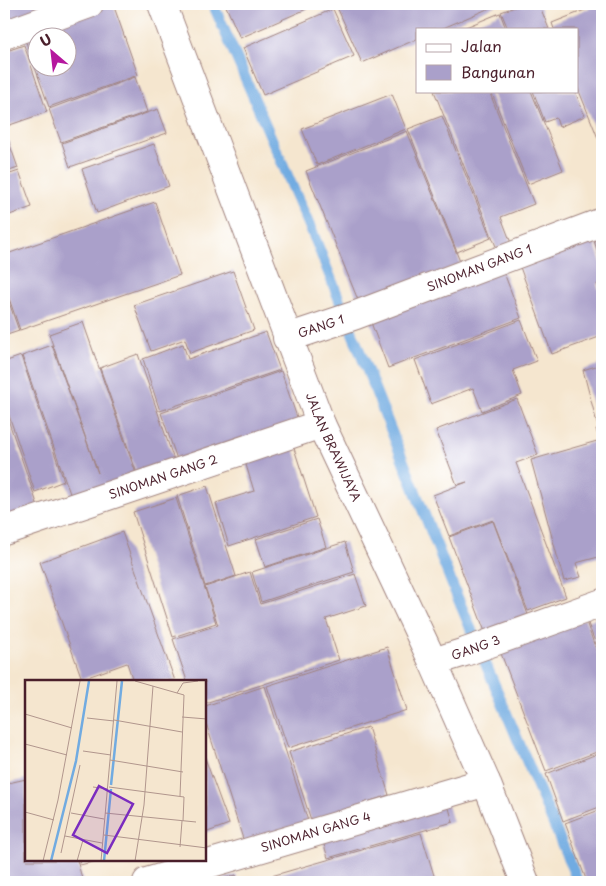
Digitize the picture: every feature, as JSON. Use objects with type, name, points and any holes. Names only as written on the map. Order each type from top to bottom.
[{"type":"street","points":[[4,35],[89,4]]},
{"type":"street","name":"JALAN BRAWIJAYA","points":[[162,4],[321,424],[433,662],[486,782],[525,882]]},
{"type":"street","name":"SINOMAN GANG 1","points":[[346,318],[602,222]]},
{"type":"street","name":"GANG 1","points":[[287,338],[346,318]]},
{"type":"street","name":"SINOMAN GANG 2","points":[[4,531],[321,424]]},
{"type":"street","name":"GANG 3","points":[[433,662],[602,603]]},
{"type":"street","name":"SINOMAN GANG 4","points":[[147,882],[178,878],[486,782]]},
{"type":"building","points":[[4,4],[72,4],[4,28]]},
{"type":"building","points":[[100,4],[113,4],[138,75],[49,107],[39,78],[78,78],[78,28],[31,28]]},
{"type":"building","points":[[225,4],[318,4],[240,38]]},
{"type":"building","points":[[344,4],[499,4],[443,28],[416,28],[416,39],[362,63],[337,7]]},
{"type":"building","points":[[523,4],[539,4],[549,28],[508,28],[501,12]]},
{"type":"building","points":[[602,4],[602,148],[578,88],[578,28],[554,28],[552,23]]},
{"type":"building","points":[[333,9],[354,56],[263,95],[243,48]]},
{"type":"building","points":[[500,13],[506,28],[466,28]]},
{"type":"building","points":[[28,29],[28,48],[22,31]]},
{"type":"building","points":[[24,45],[28,57],[28,78],[35,78],[47,112],[7,126],[4,116],[4,52]]},
{"type":"building","points":[[135,77],[147,112],[61,142],[49,109]]},
{"type":"building","points":[[434,92],[489,92],[534,204],[501,217],[511,243],[497,249]]},
{"type":"building","points":[[491,92],[531,92],[563,170],[528,184]]},
{"type":"building","points":[[533,92],[575,92],[585,116],[559,127],[556,118],[545,122]]},
{"type":"building","points":[[392,94],[406,129],[317,165],[302,129]]},
{"type":"building","points":[[158,109],[167,133],[70,167],[62,143]]},
{"type":"building","points":[[442,116],[491,238],[457,252],[408,129]]},
{"type":"building","points":[[4,128],[18,168],[4,173]]},
{"type":"building","points":[[407,131],[461,264],[360,305],[306,171]]},
{"type":"building","points":[[154,144],[169,186],[97,213],[82,169]]},
{"type":"building","points":[[19,171],[32,207],[4,217],[4,176]]},
{"type":"building","points":[[155,202],[180,275],[20,330],[4,284],[4,255]]},
{"type":"building","points":[[602,228],[602,258],[593,232]]},
{"type":"building","points":[[591,232],[602,265],[602,282],[597,284],[602,298],[602,336],[552,354],[517,259]]},
{"type":"building","points":[[503,270],[521,318],[388,368],[370,320]]},
{"type":"building","points":[[233,271],[254,330],[190,353],[185,339],[151,351],[134,305]]},
{"type":"building","points":[[4,288],[19,331],[4,336]]},
{"type":"building","points":[[521,320],[537,361],[513,370],[522,395],[482,411],[473,388],[431,404],[415,360]]},
{"type":"building","points":[[83,322],[139,482],[74,505],[22,356],[52,345],[98,473],[49,334]]},
{"type":"building","points":[[266,332],[280,370],[160,411],[143,359],[183,344],[188,359]]},
{"type":"building","points":[[138,354],[177,469],[140,482],[100,368]]},
{"type":"building","points":[[21,356],[64,481],[35,492],[4,401],[4,362]]},
{"type":"building","points":[[602,364],[602,426],[598,427],[583,370]]},
{"type":"building","points":[[281,371],[300,426],[180,468],[161,413]]},
{"type":"building","points":[[517,399],[538,455],[516,463],[566,597],[528,611],[493,520],[449,536],[433,495],[467,482],[457,485],[436,430]]},
{"type":"building","points":[[4,408],[40,512],[8,523],[4,511]]},
{"type":"building","points":[[602,427],[602,450],[596,429]]},
{"type":"building","points":[[291,439],[316,517],[229,546],[216,503],[254,491],[243,455]]},
{"type":"building","points":[[597,441],[602,459],[602,556],[576,563],[581,577],[564,581],[531,460]]},
{"type":"building","points":[[207,486],[236,576],[205,586],[177,496]]},
{"type":"building","points":[[176,498],[216,623],[173,637],[133,512]]},
{"type":"building","points":[[317,519],[326,547],[265,567],[256,539]]},
{"type":"building","points":[[493,521],[530,620],[487,637],[449,537]]},
{"type":"building","points":[[122,532],[175,680],[133,680],[127,663],[82,679],[40,562]]},
{"type":"building","points":[[345,542],[354,572],[261,602],[252,572]]},
{"type":"building","points":[[250,572],[260,604],[355,574],[366,606],[326,619],[339,660],[206,703],[206,680],[187,680],[173,639],[218,625],[205,587]]},
{"type":"building","points":[[602,616],[602,660],[587,621]]},
{"type":"building","points":[[585,619],[602,666],[602,750],[546,771],[500,651]]},
{"type":"building","points":[[387,647],[407,710],[288,748],[267,686]]},
{"type":"building","points":[[265,686],[308,821],[244,842],[206,723],[206,706]]},
{"type":"building","points":[[368,727],[389,795],[311,820],[289,752]]},
{"type":"building","points":[[602,752],[602,806],[563,821],[546,774]]},
{"type":"building","points":[[206,761],[229,824],[206,833]]},
{"type":"building","points":[[25,779],[25,861],[77,861],[83,882],[4,882],[4,784]]},
{"type":"building","points":[[446,798],[453,822],[328,858],[321,835]]},
{"type":"building","points":[[602,809],[602,882],[587,882],[565,823]]},
{"type":"building","points":[[421,833],[436,882],[262,882],[261,879]]},
{"type":"building","points":[[79,861],[96,861],[80,865]]},
{"type":"building","points":[[236,875],[238,882],[212,882]]},
{"type":"waterway","points":[[213,4],[316,241],[454,589],[578,882]]}]
